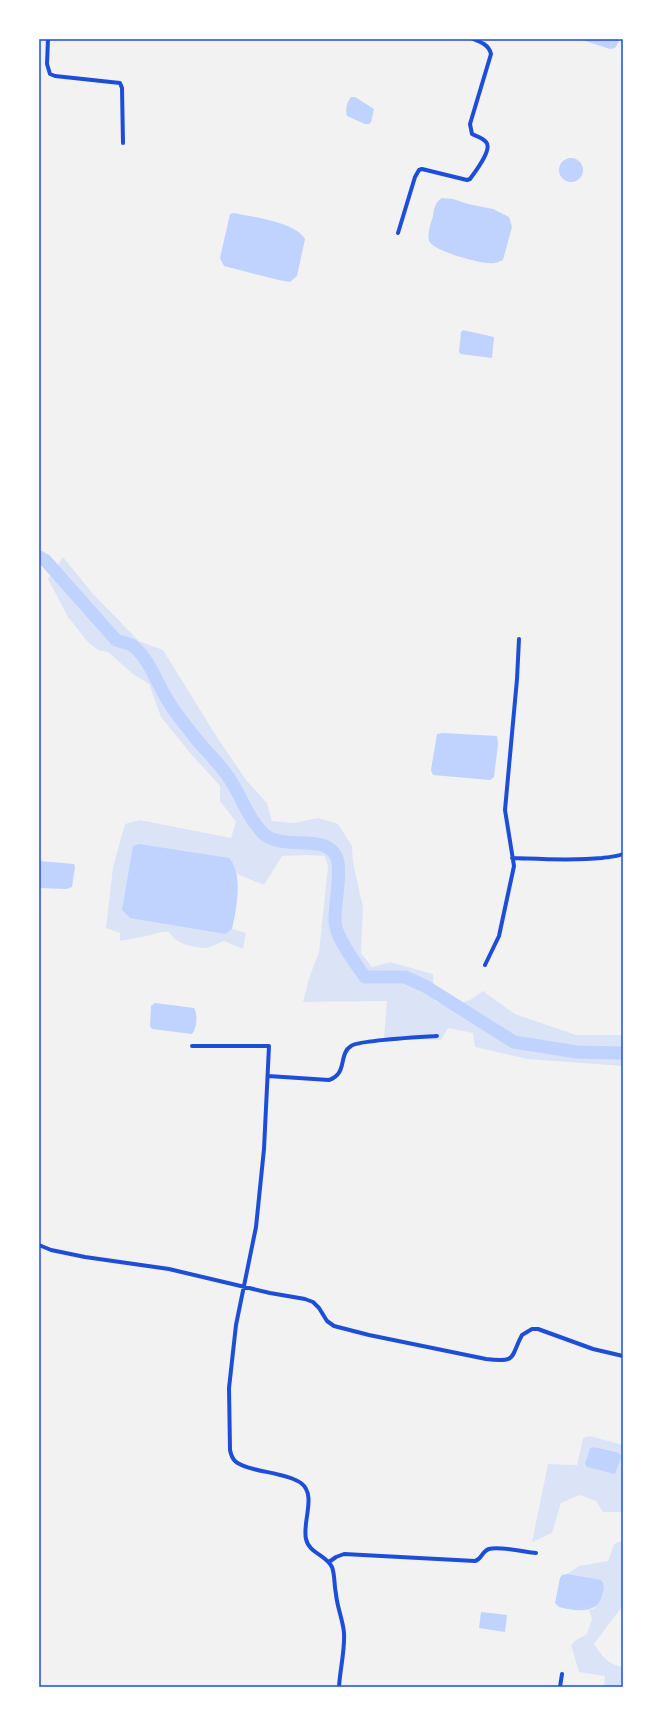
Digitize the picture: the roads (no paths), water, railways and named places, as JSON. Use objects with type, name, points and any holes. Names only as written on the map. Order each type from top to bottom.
[{"type":"street","points":[[48,39],[47,64],[50,74],[55,76],[120,83],[122,88],[123,143]]},
{"type":"street","points":[[398,233],[414,177],[419,170],[422,169],[467,180],[470,179],[485,156],[488,145],[487,142],[472,134],[470,124],[491,54],[487,46],[482,42],[473,39]]},
{"type":"street","points":[[485,964],[499,936],[514,866],[505,810],[517,687],[519,639]]},
{"type":"street","points":[[512,858],[563,860],[596,859],[623,854]]},
{"type":"street","points":[[268,1076],[328,1080],[335,1078],[339,1074],[347,1050],[354,1044],[402,1038],[437,1036]]},
{"type":"street","points":[[192,1046],[269,1046],[264,1149],[256,1227],[236,1325],[229,1388],[229,1432],[232,1457],[238,1464],[286,1477],[301,1483],[306,1489],[309,1498],[305,1533],[306,1541],[309,1546],[328,1562],[333,1572],[344,1633],[339,1687]]},
{"type":"street","points":[[39,1245],[51,1250],[85,1257],[169,1269],[194,1274],[244,1288],[305,1299],[313,1302],[320,1308],[327,1321],[334,1326],[369,1335],[486,1359],[499,1361],[512,1357],[516,1352],[522,1335],[532,1329],[538,1329],[593,1349],[623,1356]]},
{"type":"street","points":[[328,1562],[336,1556],[344,1554],[475,1561],[479,1560],[485,1551],[493,1548],[536,1553]]},
{"type":"street","points":[[560,1687],[562,1674]]},
{"type":"water","points":[[579,39],[620,39],[615,48],[610,49]]},
{"type":"water","points":[[351,97],[355,97],[374,109],[371,122],[369,124],[365,124],[347,116],[346,111],[348,101]]},
{"type":"water","points":[[571,158],[576,159],[582,165],[582,175],[576,181],[571,182],[566,181],[560,175],[559,170],[560,165],[566,159]]},
{"type":"water","points":[[442,198],[453,199],[468,204],[493,209],[509,217],[512,227],[503,260],[488,263],[470,260],[448,253],[432,245],[429,241],[428,235],[435,206]]},
{"type":"water","points":[[234,213],[283,224],[300,233],[305,239],[297,276],[290,282],[224,266],[220,258],[230,214]]},
{"type":"water","points":[[463,330],[494,337],[492,358],[461,354],[459,352],[461,332]]},
{"type":"water","points":[[437,734],[497,736],[498,744],[494,777],[490,780],[433,775],[431,770]]},
{"type":"water","points":[[139,844],[229,858],[234,865],[238,882],[237,903],[232,929],[226,934],[130,918],[122,910],[133,846]]},
{"type":"water","points":[[39,861],[74,864],[75,867],[72,887],[66,889],[39,888]]},
{"type":"water","points":[[155,1003],[194,1008],[196,1021],[192,1034],[152,1029],[150,1026],[151,1006]]},
{"type":"water","points":[[594,1447],[620,1454],[621,1457],[615,1474],[587,1467],[585,1464],[590,1448]]},
{"type":"water","points":[[567,1574],[601,1580],[604,1585],[603,1591],[600,1601],[596,1606],[585,1610],[571,1610],[559,1607],[555,1603],[560,1578],[562,1575]]},
{"type":"water","points":[[481,1612],[507,1615],[505,1632],[479,1628]]},
{"type":"waterway","points":[[39,557],[46,561],[116,640],[131,645],[143,656],[173,709],[225,772],[258,828],[272,839],[322,845],[330,849],[336,856],[339,870],[335,915],[336,928],[347,951],[365,977],[405,977],[425,986],[514,1042],[577,1052],[623,1053]]}]
